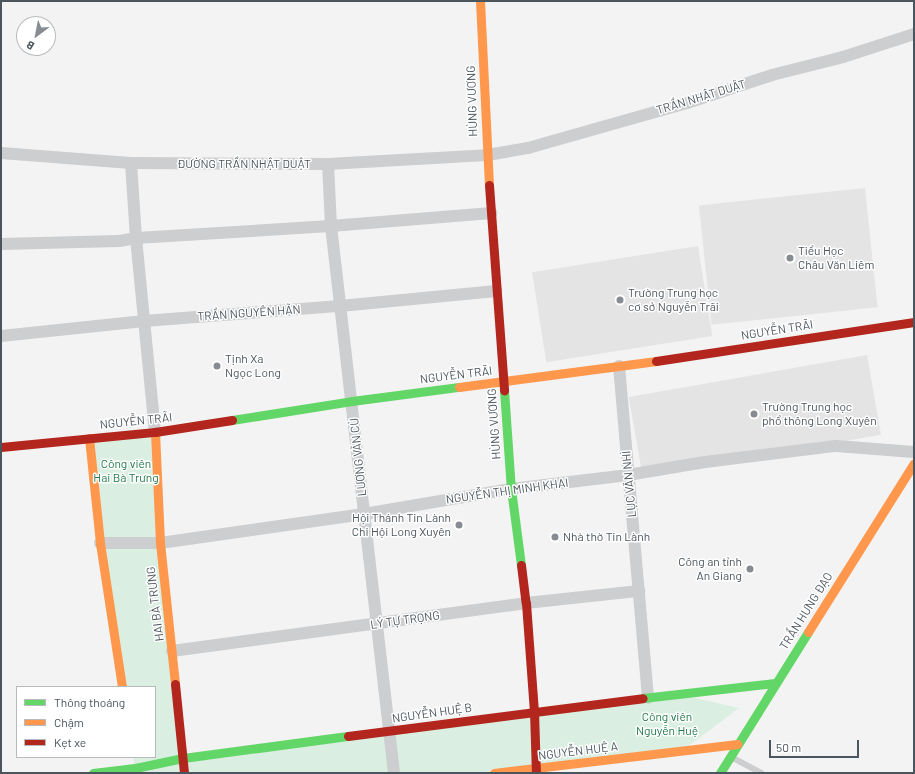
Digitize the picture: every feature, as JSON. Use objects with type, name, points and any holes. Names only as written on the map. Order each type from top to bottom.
[{"type":"main road","name":"HÙNG VƯƠNG","points":[[480,1],[487,155],[502,381],[511,489],[526,603],[534,711],[535,771]]},
{"type":"main road","name":"NGUYỄN TRÃI","points":[[1,447],[155,432],[352,401],[619,366],[914,322]]},
{"type":"main road","name":"HAI BÀ TRƯNG","points":[[155,432],[160,543],[184,773]]},
{"type":"main road","points":[[89,438],[100,542],[122,686]]},
{"type":"main road","name":"TRẦN HƯNG ĐẠO","points":[[720,773],[914,463]]},
{"type":"main road","name":"NGUYỄN HUỆ B","points":[[93,773],[135,770],[183,758],[534,711],[775,683]]},
{"type":"main road","name":"NGUYỄN HUỆ A","points":[[494,773],[535,771],[737,744]]},
{"type":"main road","points":[[133,758],[135,770]]},
{"type":"street","name":"TRẦN NHẬT DUẬT","points":[[487,155],[528,148],[687,103],[772,75],[843,57],[914,34]]},
{"type":"street","name":"ĐƯỜNG TRẦN NHẬT DUẬT","points":[[1,153],[131,163],[328,164],[487,155]]},
{"type":"street","points":[[131,163],[136,238],[155,432]]},
{"type":"street","name":"LƯƠNG VÃN CÙ","points":[[328,164],[331,226],[394,773]]},
{"type":"street","points":[[1,244],[120,241],[136,238],[491,214]]},
{"type":"street","name":"TRẦN NGUYÊN HÃN","points":[[1,336],[144,321],[340,306],[496,291]]},
{"type":"street","name":"LỤC VĂN NHÌ","points":[[619,366],[648,698]]},
{"type":"street","name":"NGUYỄN THỊ MINH KHAI","points":[[100,542],[160,543],[364,514],[511,489],[628,475],[705,462],[836,446],[914,452]]},
{"type":"street","name":"LÝ TỰ TRỌNG","points":[[172,651],[526,603],[639,592]]},
{"type":"lane","points":[[730,756],[761,773]]},
{"type":"shaded area","name":"Tiểu Học Châu Văn Liêm","points":[[865,188],[878,307],[711,325],[699,205]]},
{"type":"shaded area","name":"Trường Trung học cơ sở Nguyễn Trãi","points":[[698,246],[712,336],[546,362],[532,272]]},
{"type":"shaded area","name":"Trường Trung học phổ thông Long Xuyên","points":[[867,355],[881,435],[643,477],[629,397]]},
{"type":"green space","points":[[155,432],[184,760],[677,694],[739,708],[682,751],[500,773],[90,773],[135,767],[133,758],[156,758],[156,686],[124,686],[89,438]]},
{"type":"traffic: fast","points":[[232,420],[352,401],[459,387]]},
{"type":"traffic: fast","points":[[504,390],[511,489],[521,565]]},
{"type":"traffic: fast","points":[[720,773],[808,632]]},
{"type":"traffic: fast","points":[[643,698],[775,683]]},
{"type":"traffic: fast","points":[[93,773],[135,768],[183,758],[348,736]]},
{"type":"traffic: slow","points":[[480,1],[489,185]]},
{"type":"traffic: slow","points":[[459,387],[656,361]]},
{"type":"traffic: slow","points":[[155,432],[160,543],[175,684]]},
{"type":"traffic: slow","points":[[89,438],[100,543],[122,686]]},
{"type":"traffic: slow","points":[[808,632],[914,463]]},
{"type":"traffic: slow","points":[[494,773],[737,744]]},
{"type":"traffic: jam","points":[[489,185],[504,390]]},
{"type":"traffic: jam","points":[[656,361],[914,322]]},
{"type":"traffic: jam","points":[[1,447],[155,432],[232,420]]},
{"type":"traffic: jam","points":[[521,565],[526,603],[534,711],[536,773]]},
{"type":"traffic: jam","points":[[175,684],[184,773]]},
{"type":"traffic: jam","points":[[348,736],[643,698]]},
{"type":"place","name":"Tiểu Học Châu Văn Liêm","points":[[790,258]]},
{"type":"place","name":"Trường Trung học cơ sở Nguyễn Trãi","points":[[620,300]]},
{"type":"place","name":"Tịnh Xa Ngọc Long","points":[[217,366]]},
{"type":"place","name":"Trường Trung học phổ thông Long Xuyên","points":[[754,414]]},
{"type":"place","name":"Hội Thánh Tin Lành Chi Hội Long Xuyên","points":[[459,525]]},
{"type":"place","name":"Nhà thờ Tin Lành","points":[[555,537]]},
{"type":"place","name":"Công an tỉnh An Giang","points":[[750,569]]},
{"type":"park label","name":"Công viên Hai Bà Trưng","points":[[126,471]]},
{"type":"park label","name":"Công viên Nguyễn Huệ","points":[[667,724]]}]
